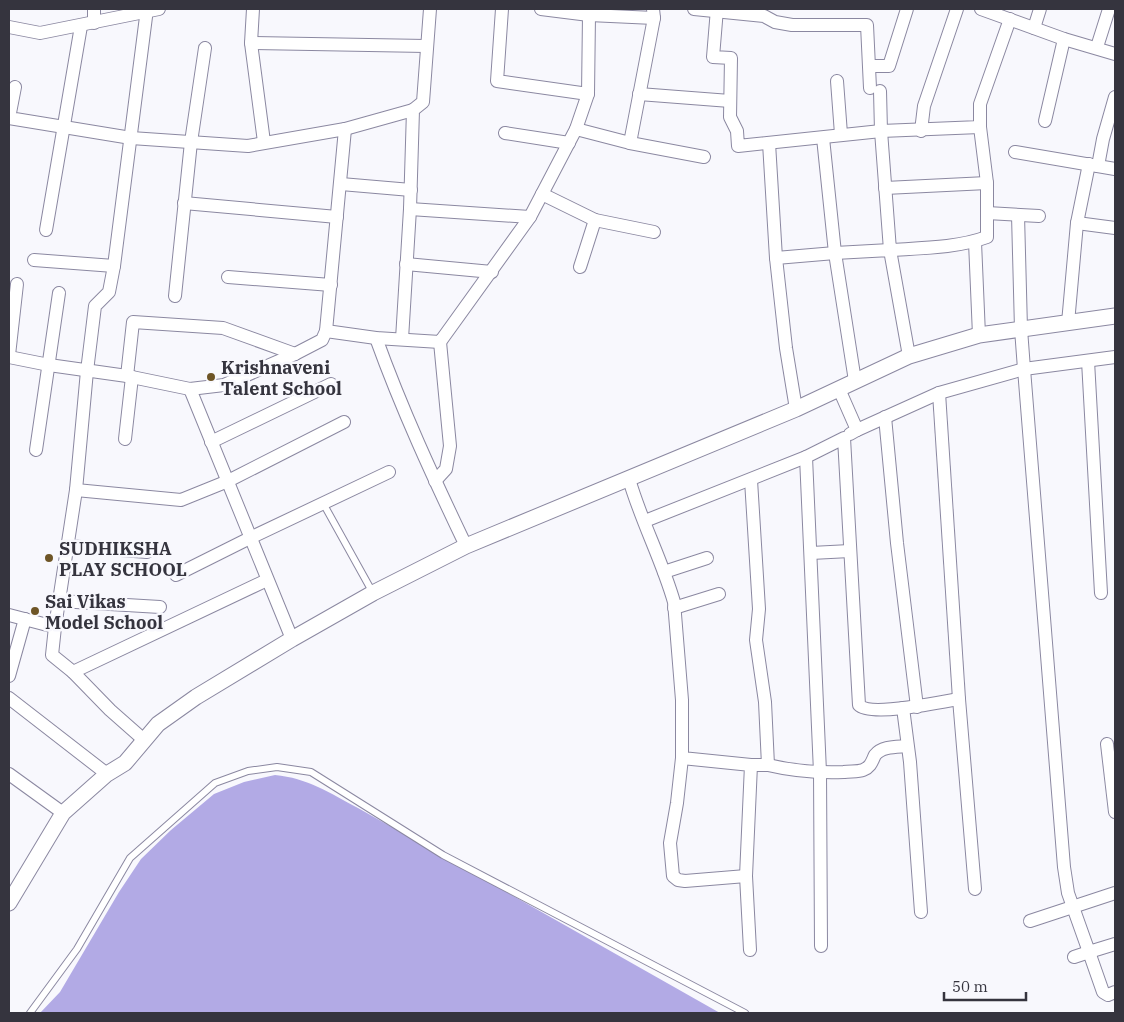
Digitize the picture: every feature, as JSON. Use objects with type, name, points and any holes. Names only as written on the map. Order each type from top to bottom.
[{"type":"street","points":[[94,9],[94,23]]},
{"type":"street","points":[[253,9],[252,43],[264,142]]},
{"type":"street","points":[[15,87],[9,118],[131,138],[248,146],[345,129],[413,110],[423,102],[430,9]]},
{"type":"street","points":[[502,9],[497,81],[588,94]]},
{"type":"street","points":[[541,9],[589,15],[604,12],[653,14],[630,143]]},
{"type":"street","points":[[694,9],[765,13],[775,22],[792,25],[867,25],[870,66],[881,131],[890,250],[909,356]]},
{"type":"street","points":[[870,66],[889,66],[907,9]]},
{"type":"street","points":[[921,131],[924,106],[957,9]]},
{"type":"street","points":[[981,9],[1064,39],[1097,47],[1115,54]]},
{"type":"street","points":[[1034,28],[1040,9]]},
{"type":"street","points":[[1097,47],[1109,9]]},
{"type":"street","points":[[9,28],[40,33],[151,10],[114,266],[109,292],[95,306],[76,490],[52,655],[73,672],[110,710],[144,740]]},
{"type":"street","points":[[717,10],[713,57],[731,58],[730,117],[737,130],[738,146],[824,138],[841,134],[980,127]]},
{"type":"street","points":[[435,481],[446,469],[450,446],[440,342],[530,217],[576,128],[588,94],[589,15]]},
{"type":"street","points":[[776,258],[975,242],[987,237],[987,183],[980,127],[980,104],[1010,19]]},
{"type":"street","points":[[46,230],[81,26]]},
{"type":"street","points":[[1045,121],[1064,39]]},
{"type":"street","points":[[252,43],[426,46]]},
{"type":"street","points":[[175,296],[191,142],[205,48]]},
{"type":"street","points":[[837,81],[841,134]]},
{"type":"street","points":[[639,94],[730,101]]},
{"type":"street","points":[[1068,323],[1077,223],[1115,97]]},
{"type":"street","points":[[402,339],[411,190],[413,110]]},
{"type":"street","points":[[576,128],[630,143],[704,157]]},
{"type":"street","points":[[17,284],[9,356],[48,365],[129,377],[190,389],[224,386],[295,354],[322,340],[326,331],[345,129]]},
{"type":"street","points":[[505,133],[569,143]]},
{"type":"street","points":[[824,138],[835,252],[855,381]]},
{"type":"street","points":[[770,143],[776,258],[786,348],[796,409]]},
{"type":"street","points":[[1015,152],[1115,169]]},
{"type":"street","points":[[885,188],[987,183]]},
{"type":"street","points":[[341,184],[411,190]]},
{"type":"street","points":[[542,194],[595,220],[654,232]]},
{"type":"street","points":[[184,203],[337,218]]},
{"type":"street","points":[[410,208],[530,217]]},
{"type":"street","points":[[987,212],[1039,216]]},
{"type":"street","points":[[1018,215],[1024,366],[1064,867],[1068,893],[1103,992],[1108,995],[1115,992]]},
{"type":"street","points":[[580,267],[595,220]]},
{"type":"street","points":[[1077,223],[1115,228]]},
{"type":"street","points":[[975,242],[979,335]]},
{"type":"street","points":[[34,260],[114,266]]},
{"type":"street","points":[[406,264],[492,272]]},
{"type":"street","points":[[228,277],[331,285]]},
{"type":"street","points":[[36,450],[59,293]]},
{"type":"street","points":[[9,902],[13,886],[63,813],[107,774],[125,763],[158,724],[172,712],[292,639],[373,593],[466,546],[796,409],[909,356],[979,335],[1022,336],[1068,323],[1115,316]]},
{"type":"street","points":[[125,439],[133,322],[223,328],[295,354]]},
{"type":"street","points":[[326,331],[376,338],[440,342]]},
{"type":"street","points":[[376,338],[397,395],[466,546]]},
{"type":"street","points":[[644,518],[751,480],[806,458],[844,438],[855,425],[885,416],[939,393],[1024,366],[1115,358]]},
{"type":"street","points":[[1088,361],[1101,593]]},
{"type":"street","points":[[211,442],[331,384]]},
{"type":"street","points":[[190,389],[292,639]]},
{"type":"street","points":[[839,389],[855,425]]},
{"type":"street","points":[[939,393],[959,699],[975,889]]},
{"type":"street","points":[[885,416],[897,543],[917,707]]},
{"type":"street","points":[[76,490],[181,500],[228,481],[344,422]]},
{"type":"street","points":[[844,438],[859,705],[865,709],[903,708],[959,699]]},
{"type":"street","points":[[806,458],[820,772],[821,946]]},
{"type":"street","points":[[176,575],[389,472]]},
{"type":"street","points":[[629,479],[670,588],[674,608],[682,700],[682,758],[670,843],[673,876],[678,880],[685,881],[746,876]]},
{"type":"street","points":[[751,480],[759,609],[756,640],[765,702],[768,765]]},
{"type":"street","points":[[68,546],[148,552]]},
{"type":"street","points":[[811,553],[850,551]]},
{"type":"street","points":[[664,572],[707,558]]},
{"type":"street","points":[[73,672],[267,580]]},
{"type":"street","points":[[674,608],[720,594]]},
{"type":"street","points":[[59,601],[160,607]]},
{"type":"street","points":[[9,615],[55,627]]},
{"type":"street","points":[[9,676],[24,619]]},
{"type":"street","points":[[9,698],[107,774]]},
{"type":"street","points":[[903,708],[910,762],[921,912]]},
{"type":"street","points":[[1107,744],[1115,812]]},
{"type":"street","points":[[682,758],[768,765],[782,769],[820,772],[864,769],[872,763],[876,754],[887,748],[908,746]]},
{"type":"street","points":[[750,950],[746,876],[751,765]]},
{"type":"street","points":[[9,774],[63,813]]},
{"type":"street","points":[[1030,921],[1115,893]]},
{"type":"street","points":[[1074,957],[1115,944]]},
{"type":"lane","points":[[323,503],[373,593]]},
{"type":"lane","points":[[30,1013],[77,948],[130,858],[215,783],[248,771],[276,767],[311,772],[443,854],[745,1013]]},
{"type":"shaded area","points":[[275,775],[298,779],[338,797],[720,1013],[40,1013],[60,992],[119,892],[141,859],[171,830],[214,794],[244,782]]},
{"type":"place","name":"Krishnaveni Talent School","points":[[211,377]]},
{"type":"place","name":"SUDHIKSHA PLAY SCHOOL","points":[[49,558]]},
{"type":"place","name":"Sai Vikas Model School","points":[[35,611]]}]
